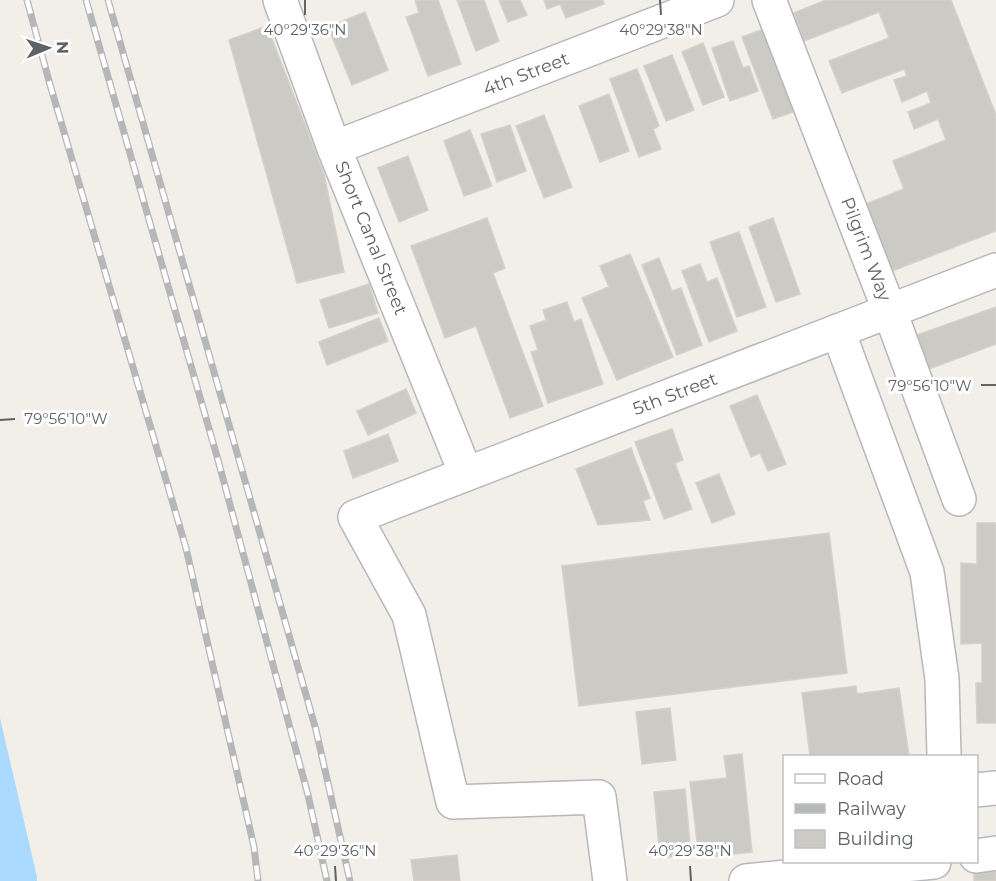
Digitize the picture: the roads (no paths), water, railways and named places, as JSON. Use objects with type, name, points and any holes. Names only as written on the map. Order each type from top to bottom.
[{"type":"street","name":"Short Canal Street","points":[[280,0],[334,148],[466,474]]},
{"type":"street","name":"4th Street","points":[[334,148],[717,0]]},
{"type":"street","name":"Pilgrim Way","points":[[770,0],[959,499]]},
{"type":"street","name":"5th Street","points":[[610,881],[599,797],[453,802],[409,615],[355,517],[996,270]]},
{"type":"street","points":[[838,331],[927,572],[942,679],[944,755]]},
{"type":"street","points":[[978,790],[996,788]]},
{"type":"street","points":[[978,856],[996,853]]},
{"type":"street","points":[[746,881],[811,877],[924,863]]},
{"type":"street","points":[[932,863],[933,881]]},
{"type":"water","points":[[0,718],[37,877],[37,881],[0,881]]},
{"type":"railway","points":[[27,0],[186,548],[254,847],[258,881]]},
{"type":"railway","points":[[86,0],[218,460],[308,795],[327,881]]},
{"type":"railway","points":[[108,0],[316,730],[350,881]]}]
